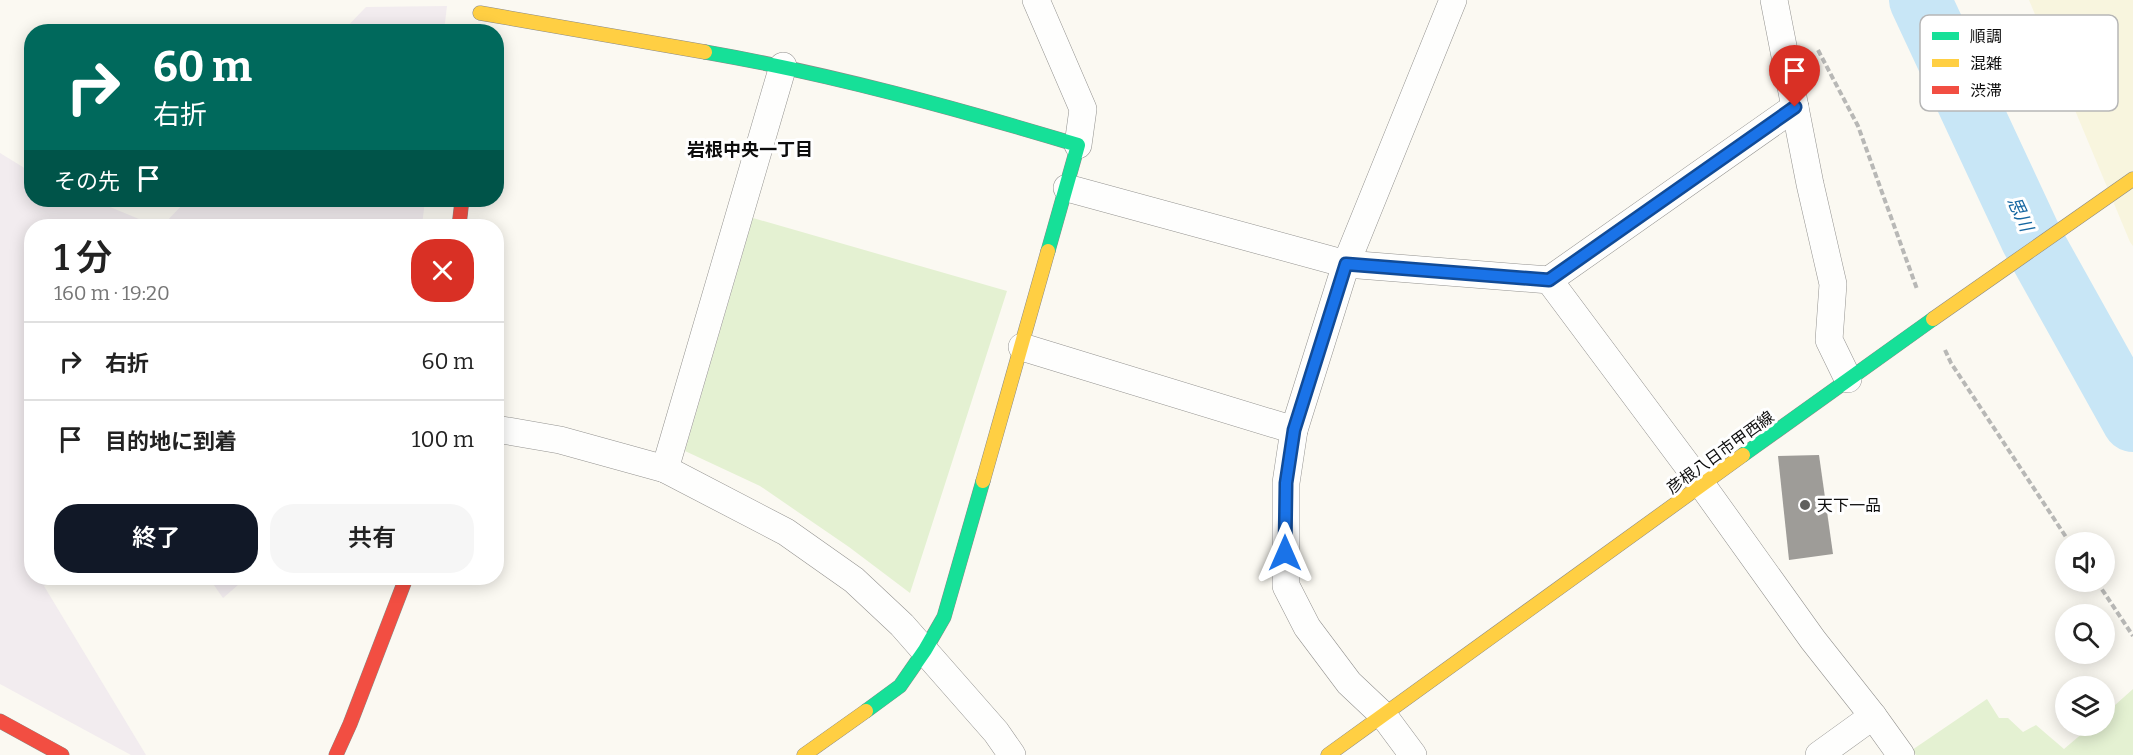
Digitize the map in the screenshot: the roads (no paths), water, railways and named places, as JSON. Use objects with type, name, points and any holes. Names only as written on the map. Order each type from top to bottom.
[{"type":"street","points":[[804,755],[900,686],[944,617],[1078,145],[1083,109],[1036,0]]},
{"type":"street","points":[[1413,755],[1384,716],[1349,683],[1307,627],[1286,586],[1286,483],[1294,430],[1346,264],[1453,0]]},
{"type":"street","points":[[1774,0],[1833,284],[1829,340],[1848,379]]},
{"type":"street","points":[[481,12],[783,66],[977,115],[1078,145]]},
{"type":"street","points":[[665,469],[783,66]]},
{"type":"street","points":[[1067,188],[1346,264],[1549,280],[1795,107]]},
{"type":"street","name":"彦根八日市甲西線","points":[[1328,755],[1848,379],[1932,322],[2133,178]]},
{"type":"street","points":[[1549,280],[1702,485],[1812,640],[1901,755]]},
{"type":"street","points":[[1022,347],[1294,430]]},
{"type":"street","points":[[504,430],[560,440],[665,469],[786,532],[854,580],[902,625],[996,732],[1011,755]]},
{"type":"street","points":[[336,755],[403,585]]},
{"type":"street","points":[[1819,755],[1873,716]]},
{"type":"street","points":[[0,722],[62,755]]},
{"type":"waterway","name":"思川","points":[[1920,0],[1927,15]]},
{"type":"waterway","name":"思川","points":[[1972,111],[2031,238],[2133,421]]},
{"type":"place","name":"天下一品","points":[[1805,505]]},
{"type":"district","name":"岩根中央一丁目","points":[[750,150]]}]
